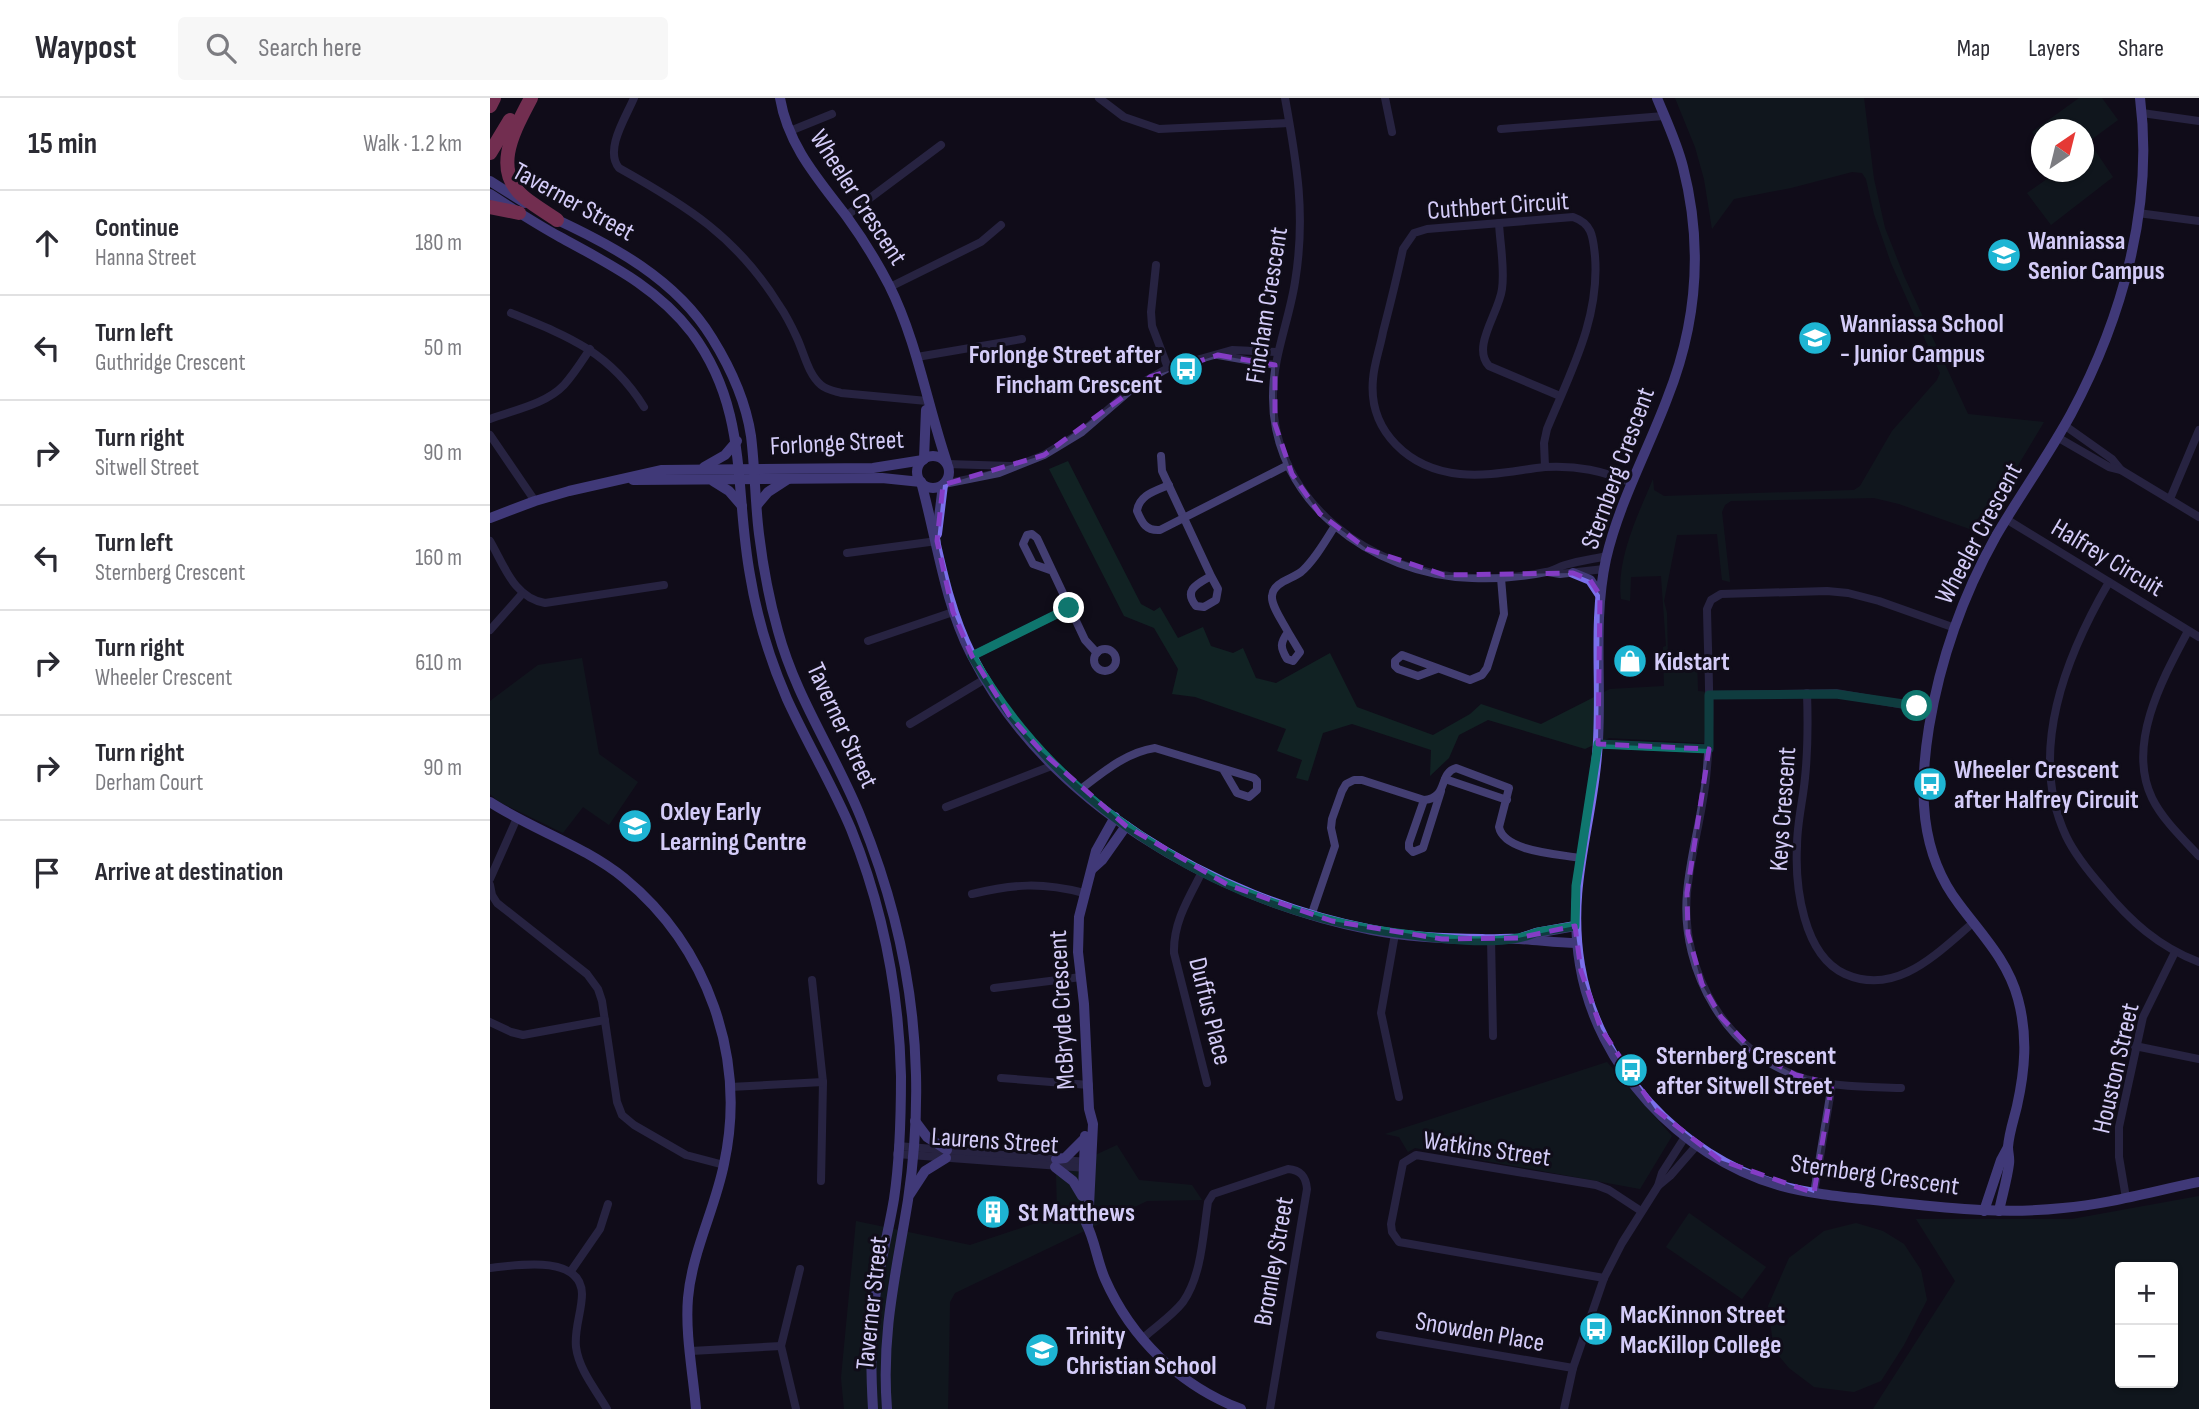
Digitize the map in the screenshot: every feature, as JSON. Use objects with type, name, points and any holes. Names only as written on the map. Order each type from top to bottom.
[{"type":"highway","points":[[490,106],[494,98]]},
{"type":"highway","points":[[490,153],[523,98]]},
{"type":"highway","points":[[531,98],[507,145],[507,170],[515,188],[557,220]]},
{"type":"highway","points":[[490,207],[519,213]]},
{"type":"street","points":[[634,98],[614,148],[615,163],[619,168],[687,207],[738,251],[761,277],[780,306],[818,383],[831,391],[841,393],[927,401]]},
{"type":"street","name":"Wheeler Crescent","points":[[780,98],[790,131],[806,164],[864,242],[890,287],[917,357],[927,401],[947,463]]},
{"type":"street","points":[[1098,98],[1140,125],[1159,128],[1289,123]]},
{"type":"street","name":"Fincham Crescent","points":[[1285,98],[1298,171],[1301,236],[1295,286],[1277,352],[1273,398],[1275,424],[1288,465],[1308,499],[1335,526],[1378,554],[1404,565],[1444,575],[1501,578],[1604,569]]},
{"type":"street","points":[[1385,98],[1392,132]]},
{"type":"street","name":"Sternberg Crescent","points":[[1657,98],[1681,159],[1690,204],[1695,247],[1691,314],[1684,350],[1667,400],[1620,511],[1604,569],[1600,595],[1598,744],[1593,790],[1576,886],[1575,926],[1581,971],[1588,998],[1614,1054],[1630,1080],[1655,1110],[1685,1136],[1744,1172],[1782,1186],[1814,1193],[1957,1209],[2025,1211],[2086,1205],[2199,1182]]},
{"type":"street","name":"Wheeler Crescent","points":[[1983,1211],[2008,1147],[2024,1069],[2025,1038],[2015,988],[2002,960],[1956,901],[1940,874],[1929,844],[1924,823],[1923,782],[1933,709],[1955,628],[1981,565],[2064,425],[2091,374],[2110,328],[2126,275],[2138,213],[2143,137],[2140,98]]},
{"type":"street","points":[[2142,113],[2199,121]]},
{"type":"street","points":[[790,131],[832,114]]},
{"type":"street","points":[[1501,129],[1664,116]]},
{"type":"street","points":[[846,216],[941,145]]},
{"type":"street","name":"Taverner Street","points":[[490,181],[535,210],[638,264],[683,301],[706,329],[726,361],[747,419],[764,573],[785,653],[808,709],[861,817],[891,907],[913,1027],[913,1152],[908,1199],[895,1262],[886,1330],[887,1409]]},
{"type":"street","name":"Taverner Street","points":[[490,194],[632,277],[675,312],[693,334],[715,371],[726,398],[737,441],[750,576],[759,619],[787,699],[850,828],[879,914],[893,982],[901,1076],[898,1150],[894,1197],[874,1310],[871,1345],[873,1409]]},
{"type":"street","points":[[2138,213],[2199,221]]},
{"type":"street","name":"Cuthbert Circuit","points":[[1545,467],[1544,443],[1547,429],[1592,314],[1596,272],[1592,234],[1582,220],[1573,218],[1420,230],[1408,239],[1403,249],[1374,373],[1374,407],[1386,436],[1420,462],[1438,470],[1458,474],[1479,475],[1545,467],[1577,467],[1632,483]]},
{"type":"street","points":[[1499,223],[1502,288],[1499,304],[1482,347],[1483,360],[1489,366],[1560,396]]},
{"type":"street","points":[[890,287],[981,242],[1001,225]]},
{"type":"street","points":[[1156,265],[1152,326],[1168,368]]},
{"type":"street","points":[[511,313],[590,349],[620,374],[644,407]]},
{"type":"street","points":[[917,357],[1022,339]]},
{"type":"street","points":[[490,419],[557,392],[590,349]]},
{"type":"street","points":[[921,482],[931,488],[999,473],[1055,449],[1082,432],[1133,388],[1168,368],[1232,350],[1277,352]]},
{"type":"street","points":[[1218,355],[1275,365]]},
{"type":"street","name":"Wheeler Crescent","points":[[924,459],[927,401]]},
{"type":"street","points":[[2064,425],[2112,459],[2121,470]]},
{"type":"street","points":[[2170,499],[2199,430]]},
{"type":"street","points":[[490,435],[535,501]]},
{"type":"street","points":[[2057,437],[2109,467],[2121,470],[2199,517]]},
{"type":"street","points":[[702,469],[725,455],[737,441]]},
{"type":"street","points":[[751,445],[762,459],[780,468]]},
{"type":"street","points":[[1014,466],[947,463],[936,456],[924,459],[917,470],[953,612],[972,656],[1009,715],[1054,765],[1115,817],[1154,845],[1202,872],[1255,897],[1311,916],[1395,933],[1443,939],[1518,938],[1575,926]]},
{"type":"street","points":[[1161,456],[1162,471],[1211,576]]},
{"type":"street","name":"Forlonge Street","points":[[754,474],[780,468],[873,468],[924,459]]},
{"type":"street","points":[[937,541],[943,485],[949,475],[947,463]]},
{"type":"street","points":[[1169,485],[1139,502],[1137,511],[1142,522],[1152,530],[1160,530],[1288,465]]},
{"type":"street","points":[[490,518],[569,491],[662,470],[702,469],[754,474]]},
{"type":"street","points":[[626,480],[710,480],[739,474]]},
{"type":"street","name":"Forlonge Street","points":[[754,474],[788,479],[882,478],[921,482]]},
{"type":"street","points":[[757,505],[762,498],[788,479]]},
{"type":"street","points":[[710,480],[729,491],[742,506]]},
{"type":"street","name":"Halfrey Circuit","points":[[2006,519],[2199,637]]},
{"type":"street","points":[[1288,632],[1273,601],[1274,589],[1307,566],[1335,526]]},
{"type":"street","points":[[490,541],[522,594],[535,601],[545,603],[664,586]]},
{"type":"street","points":[[848,553],[937,541]]},
{"type":"street","name":"Fincham Crescent","points":[[1548,572],[1563,565],[1607,556]]},
{"type":"street","points":[[1050,570],[1085,640],[1097,653]]},
{"type":"street","points":[[1573,573],[1590,580],[1600,595]]},
{"type":"street","points":[[1437,669],[1470,680],[1482,675],[1487,668],[1504,614],[1501,578]]},
{"type":"street","points":[[2109,582],[2074,654],[2054,717],[2050,755],[2055,803],[2067,836],[2084,865],[2134,923],[2175,952],[2199,962]]},
{"type":"street","points":[[1901,1088],[1832,1084],[1796,1075],[1774,1065],[1736,1036],[1721,1017],[1702,984],[1693,960],[1688,934],[1687,893],[1709,749],[1707,609],[1711,600],[1721,593],[1827,591],[1878,601],[1955,628]]},
{"type":"street","points":[[490,630],[522,594]]},
{"type":"street","points":[[972,656],[1069,608]]},
{"type":"street","points":[[868,641],[953,612]]},
{"type":"street","points":[[2188,631],[2172,660],[2154,706],[2145,738],[2143,764],[2154,802],[2199,856]]},
{"type":"street","points":[[910,724],[985,679]]},
{"type":"street","points":[[1709,695],[1807,693],[1865,697],[1933,709]]},
{"type":"street","name":"Keys Crescent","points":[[1807,693],[1807,745],[1797,839],[1797,874],[1807,925],[1823,957],[1834,967],[1854,978],[1869,981],[1892,979],[1924,965],[1974,922]]},
{"type":"street","points":[[1598,744],[1709,749]]},
{"type":"street","points":[[1081,789],[1115,763],[1146,749],[1164,749],[1223,769]]},
{"type":"street","points":[[946,807],[1054,765]]},
{"type":"street","points":[[1423,800],[1409,844],[1413,852],[1423,848],[1447,773],[1454,768],[1507,786],[1510,790],[1500,820],[1500,833],[1504,838],[1538,851],[1580,858]]},
{"type":"street","points":[[1445,779],[1507,800]]},
{"type":"street","points":[[1311,916],[1335,846],[1332,818],[1346,784],[1362,780],[1423,800],[1434,798],[1442,789]]},
{"type":"street","points":[[490,802],[599,860],[632,885],[668,922],[699,969],[715,1006],[725,1045],[730,1087],[730,1126],[724,1165],[691,1279],[688,1319],[696,1409]]},
{"type":"street","name":"McBryde Crescent","points":[[1087,1221],[1085,1137],[1089,1085],[1078,941],[1084,894],[1096,851],[1115,817]]},
{"type":"street","points":[[490,879],[517,818]]},
{"type":"street","name":"McBryde Crescent","points":[[1092,869],[1102,860],[1126,825]]},
{"type":"street","name":"Duffus Place","points":[[1202,872],[1178,919],[1174,953],[1207,1083]]},
{"type":"street","points":[[972,894],[1027,884],[1047,885],[1084,894]]},
{"type":"street","points":[[490,885],[497,903],[591,978],[602,1001],[617,1102],[625,1118],[686,1155],[724,1165]]},
{"type":"street","points":[[1395,933],[1381,1013],[1399,1097]]},
{"type":"street","points":[[1518,938],[1538,942],[1577,943]]},
{"type":"street","points":[[1491,939],[1493,1036]]},
{"type":"street","name":"Houston Street","points":[[2126,1198],[2119,1157],[2119,1137],[2135,1046],[2146,1007],[2175,952]]},
{"type":"street","points":[[993,988],[1082,977]]},
{"type":"street","points":[[812,980],[823,1082],[821,1181]]},
{"type":"street","points":[[490,1022],[523,1035],[605,1020]]},
{"type":"street","points":[[2135,1046],[2199,1059]]},
{"type":"street","points":[[1001,1078],[1089,1085]]},
{"type":"street","points":[[730,1087],[823,1082]]},
{"type":"street","points":[[1814,1193],[1832,1084]]},
{"type":"street","name":"McBryde Crescent","points":[[1089,1109],[1093,1124],[1083,1198],[1087,1221],[1106,1280],[1119,1306],[1142,1339],[1161,1359],[1193,1384],[1241,1409]]},
{"type":"street","points":[[908,1199],[922,1174],[946,1154],[915,1121]]},
{"type":"street","points":[[1564,1409],[1573,1368],[1604,1278],[1641,1211],[1668,1172],[1685,1136]]},
{"type":"street","points":[[1083,1198],[1073,1181],[1056,1163],[1080,1145],[1085,1137]]},
{"type":"street","points":[[1668,1172],[1697,1145]]},
{"type":"street","name":"Wheeler Crescent","points":[[1999,1211],[2010,1162],[2008,1147]]},
{"type":"street","name":"Laurens Street","points":[[898,1150],[1087,1165]]},
{"type":"street","name":"Watkins Street","points":[[1604,1278],[1399,1242],[1394,1238],[1391,1224],[1403,1163],[1416,1155],[1596,1185],[1641,1211]]},
{"type":"street","name":"Bromley Street","points":[[1142,1339],[1177,1308],[1190,1291],[1208,1202],[1213,1194],[1288,1169],[1298,1171],[1307,1182],[1307,1189],[1270,1409]]},
{"type":"street","points":[[2005,1183],[2012,1201],[2025,1211]]},
{"type":"street","points":[[571,1271],[600,1229],[608,1204]]},
{"type":"street","points":[[490,1269],[552,1265],[571,1271],[582,1294],[576,1339],[579,1359],[607,1409]]},
{"type":"street","points":[[796,1409],[780,1346],[800,1269]]},
{"type":"street","name":"Snowden Place","points":[[1380,1335],[1573,1368]]},
{"type":"street","points":[[691,1351],[780,1346]]},
{"type":"highlighted area","points":[[1218,355],[1275,365],[1275,424],[1292,474],[1320,514],[1367,549],[1444,575],[1573,573],[1590,580],[1600,595],[1598,744],[1709,749],[1687,893],[1688,934],[1702,984],[1721,1017],[1754,1052],[1796,1075],[1832,1084],[1814,1193],[1720,1160],[1655,1109],[1601,1029],[1581,971],[1575,926],[1518,938],[1442,939],[1332,921],[1228,885],[1126,826],[1042,752],[1009,715],[972,656],[953,612],[937,541],[943,485],[1044,455],[1150,377]]},
{"type":"shaded area","points":[[1675,98],[1864,98],[1874,179],[1885,228],[1904,276],[1968,414],[2044,422],[1978,532],[1874,498],[1731,501],[1725,505],[1722,512],[1730,582],[1722,580],[1717,534],[1677,535],[1664,601],[1667,613],[1668,661],[1697,660],[1698,691],[1707,692],[1704,743],[1609,738],[1585,749],[1488,720],[1459,735],[1449,758],[1430,776],[1431,750],[1352,724],[1323,733],[1308,781],[1296,778],[1302,760],[1277,751],[1286,729],[1195,697],[1172,694],[1178,669],[1154,628],[1124,616],[1049,469],[1068,461],[1141,604],[1154,611],[1160,607],[1178,638],[1203,627],[1211,646],[1233,653],[1243,648],[1256,678],[1276,683],[1330,653],[1357,707],[1433,735],[1470,714],[1481,704],[1541,724],[1610,689],[1664,686],[1663,647],[1666,646],[1661,576],[1631,577],[1630,601],[1621,599],[1620,584],[1625,553],[1653,479],[1654,490],[1664,496],[1854,490],[1860,486],[1892,431],[1937,380],[1940,373],[1891,263],[1874,214],[1866,179],[1862,173],[1852,172],[1734,199],[1712,229],[1704,179],[1695,147]]},
{"type":"shaded area","points":[[2079,98],[2102,98],[2118,120],[2094,138],[2094,119],[2050,119]]},
{"type":"shaded area","points":[[2094,149],[2113,177],[2051,225],[2027,193],[2043,182],[2094,182]]},
{"type":"shaded area","points":[[582,658],[599,754],[638,782],[609,825],[583,807],[563,833],[499,802],[490,794],[490,701],[538,665]]},
{"type":"shaded area","points":[[1607,1062],[1672,1136],[1640,1189],[1415,1148],[1408,1152],[1399,1137],[1385,1134]]},
{"type":"shaded area","points":[[1117,1145],[1139,1180],[1192,1185],[1202,1200],[1147,1201],[955,1293],[950,1302],[948,1409],[844,1409],[841,1378],[856,1221],[970,1245],[1048,1219],[1057,1210],[1056,1173]]},
{"type":"shaded area","points":[[2199,1196],[2199,1409],[1873,1409],[1955,1281],[1916,1219],[2072,1219]]},
{"type":"shaded area","points":[[1689,1213],[1766,1267],[1742,1299],[1666,1247]]},
{"type":"shaded area","points":[[1856,1223],[1883,1231],[1904,1244],[1921,1270],[1927,1300],[1904,1345],[1881,1381],[1854,1392],[1814,1387],[1789,1368],[1774,1350],[1768,1306],[1789,1258],[1824,1231]]},
{"type":"place","name":"Wanniassa Senior Campus","points":[[2004,255]]},
{"type":"place","name":"Wanniassa School - Junior Campus","points":[[1815,338]]},
{"type":"place","name":"Forlonge Street after Fincham Crescent","points":[[1186,369]]},
{"type":"place","name":"Kidstart","points":[[1630,661]]},
{"type":"place","name":"Wheeler Crescent after Halfrey Circuit","points":[[1930,784]]},
{"type":"place","name":"Oxley Early Learning Centre","points":[[635,826]]},
{"type":"place","name":"Sternberg Crescent after Sitwell Street","points":[[1631,1070]]},
{"type":"place","name":"St Matthews","points":[[993,1212]]},
{"type":"place","name":"MacKinnon Street MacKillop College","points":[[1596,1329]]},
{"type":"place","name":"Trinity Christian School","points":[[1042,1350]]},
{"type":"route","points":[[1069,608],[972,656],[1009,715],[1054,765],[1081,789],[1154,845],[1255,897],[1332,921],[1373,930],[1443,939],[1518,938],[1575,926],[1576,886],[1593,790],[1598,744],[1709,749],[1709,695],[1836,694],[1917,706]]}]
